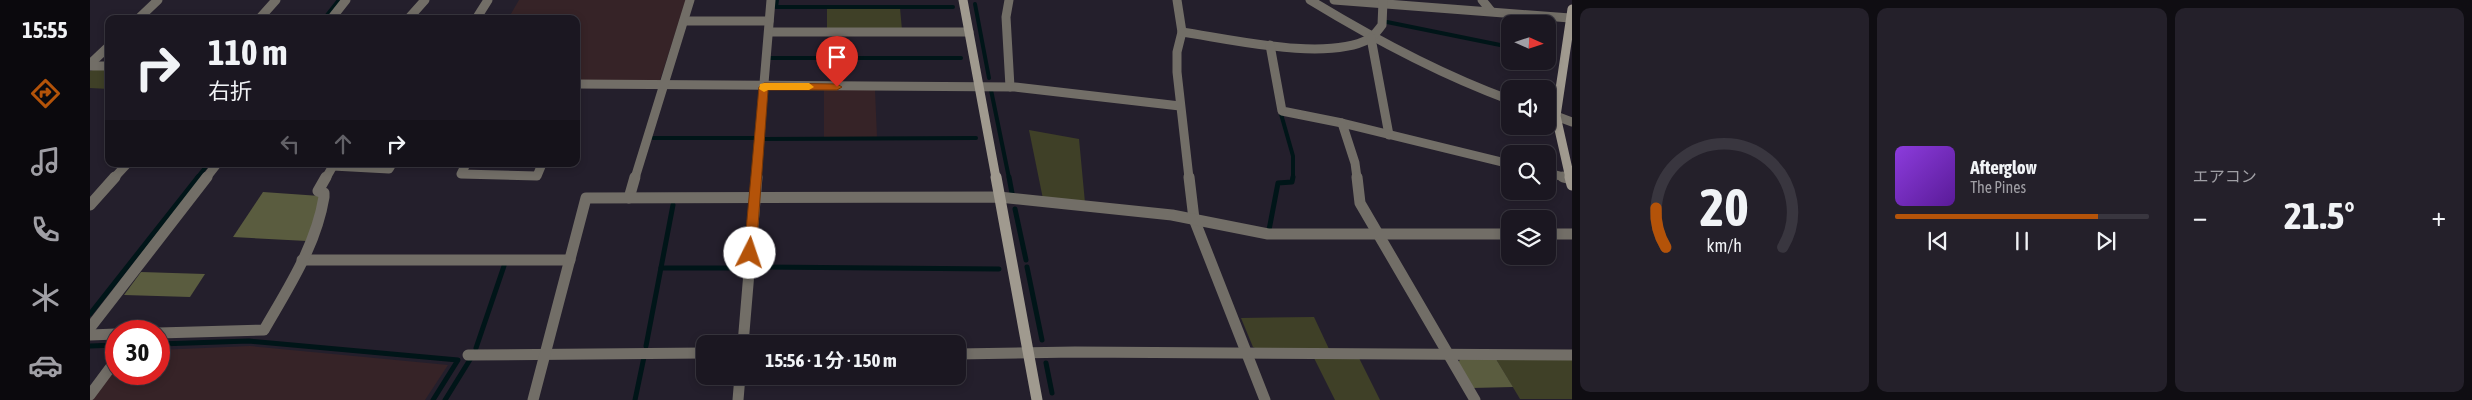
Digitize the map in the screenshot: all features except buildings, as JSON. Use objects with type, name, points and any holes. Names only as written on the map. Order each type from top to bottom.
[{"type":"street","points":[[142,15],[158,0]]},
{"type":"street","points":[[263,15],[276,0]]},
{"type":"street","points":[[334,15],[346,0]]},
{"type":"street","points":[[412,15],[425,0]]},
{"type":"street","points":[[479,15],[488,0]]},
{"type":"street","points":[[629,198],[690,0]]},
{"type":"street","points":[[744,335],[771,0]]},
{"type":"street","points":[[963,0],[1037,400]]},
{"type":"street","points":[[1009,0],[1006,17],[1010,87]]},
{"type":"street","points":[[1177,0],[1182,32],[1177,52],[1180,106],[1194,219],[1265,400]]},
{"type":"street","points":[[1310,0],[1371,38],[1447,76],[1501,97]]},
{"type":"street","points":[[1334,0],[1570,18]]},
{"type":"street","points":[[1482,0],[1491,11]]},
{"type":"street","points":[[1182,32],[1270,45],[1342,47],[1371,38],[1382,25],[1383,3]]},
{"type":"street","points":[[1556,100],[1568,55],[1572,8]]},
{"type":"street","points":[[684,21],[770,21]]},
{"type":"street","points":[[769,32],[969,32]]},
{"type":"street","points":[[1371,38],[1389,135]]},
{"type":"street","points":[[1270,45],[1282,111],[1342,123],[1501,162]]},
{"type":"street","points":[[90,65],[105,50]]},
{"type":"street","points":[[90,65],[105,66]]},
{"type":"street","points":[[580,84],[764,87],[1010,87],[1180,106]]},
{"type":"street","points":[[1556,116],[1572,122]]},
{"type":"street","points":[[1342,123],[1355,164],[1360,203],[1475,400]]},
{"type":"street","points":[[1556,129],[1571,182]]},
{"type":"street","points":[[90,205],[124,167]]},
{"type":"street","points":[[90,328],[214,167]]},
{"type":"street","points":[[170,333],[264,330],[302,260],[318,224],[323,207],[324,193],[318,191],[333,167]]},
{"type":"street","points":[[362,167],[389,169],[390,167]]},
{"type":"street","points":[[464,167],[461,174],[538,176],[541,167]]},
{"type":"street","points":[[1556,176],[1571,182]]},
{"type":"street","points":[[532,400],[546,354],[586,198],[999,197],[1194,219],[1268,234],[1501,234]]},
{"type":"street","points":[[1556,234],[1572,234]]},
{"type":"street","points":[[302,260],[570,260]]},
{"type":"street","points":[[90,335],[105,334]]},
{"type":"street","points":[[966,354],[1075,352],[1572,355]]},
{"type":"street","points":[[468,355],[696,353]]},
{"type":"street","points":[[90,395],[105,375]]},
{"type":"street","points":[[738,400],[739,385]]},
{"type":"shaded area","points":[[519,0],[686,0],[660,80],[656,82],[580,80],[580,15],[510,15]]},
{"type":"shaded area","points":[[824,90],[875,90],[877,137],[824,137]]},
{"type":"shaded area","points":[[250,346],[448,365],[425,400],[92,400],[105,382],[105,385],[170,385],[170,350]]},
{"type":"green space","points":[[827,8],[900,8],[902,30],[827,30]]},
{"type":"green space","points":[[105,70],[105,89],[90,88],[90,71]]},
{"type":"green space","points":[[1029,130],[1079,139],[1085,203],[1043,199]]},
{"type":"green space","points":[[263,192],[320,196],[319,208],[307,241],[233,237]]},
{"type":"green space","points":[[141,272],[205,274],[190,297],[124,295]]},
{"type":"green space","points":[[1314,317],[1329,349],[1257,349],[1253,347],[1241,318]]},
{"type":"green space","points":[[1314,358],[1359,358],[1380,400],[1335,400]]},
{"type":"green space","points":[[1460,359],[1496,359],[1513,387],[1472,388],[1458,364]]},
{"type":"green space","points":[[1496,359],[1572,359],[1572,399],[1520,399]]},
{"type":"waterway","points":[[327,15],[339,0]]},
{"type":"waterway","points":[[777,0],[776,7],[953,7]]},
{"type":"waterway","points":[[975,4],[989,78]]},
{"type":"waterway","points":[[1387,22],[1501,45]]},
{"type":"waterway","points":[[769,58],[961,58]]},
{"type":"waterway","points":[[991,90],[1009,178]]},
{"type":"waterway","points":[[1281,114],[1293,156],[1293,177]]},
{"type":"waterway","points":[[653,138],[755,138]]},
{"type":"waterway","points":[[764,139],[976,138]]},
{"type":"waterway","points":[[197,178],[206,167]]},
{"type":"waterway","points":[[90,314],[198,177]]},
{"type":"waterway","points":[[1009,177],[1012,193]]},
{"type":"waterway","points":[[1269,230],[1278,183],[1292,182],[1293,177]]},
{"type":"waterway","points":[[646,346],[673,205]]},
{"type":"waterway","points":[[1015,209],[1026,260]]},
{"type":"waterway","points":[[476,348],[504,266]]},
{"type":"waterway","points":[[757,267],[999,269]]},
{"type":"waterway","points":[[1027,267],[1042,340]]},
{"type":"waterway","points":[[661,268],[743,268]]},
{"type":"waterway","points":[[170,344],[249,341],[458,360],[433,400]]},
{"type":"waterway","points":[[90,346],[105,345]]},
{"type":"waterway","points":[[635,400],[644,357]]},
{"type":"waterway","points":[[445,400],[471,358]]},
{"type":"waterway","points":[[1046,363],[1052,393]]},
{"type":"slow traffic","points":[[764,89],[764,87],[809,87]]},
{"type":"route","points":[[750,253],[764,87],[837,87]]}]
